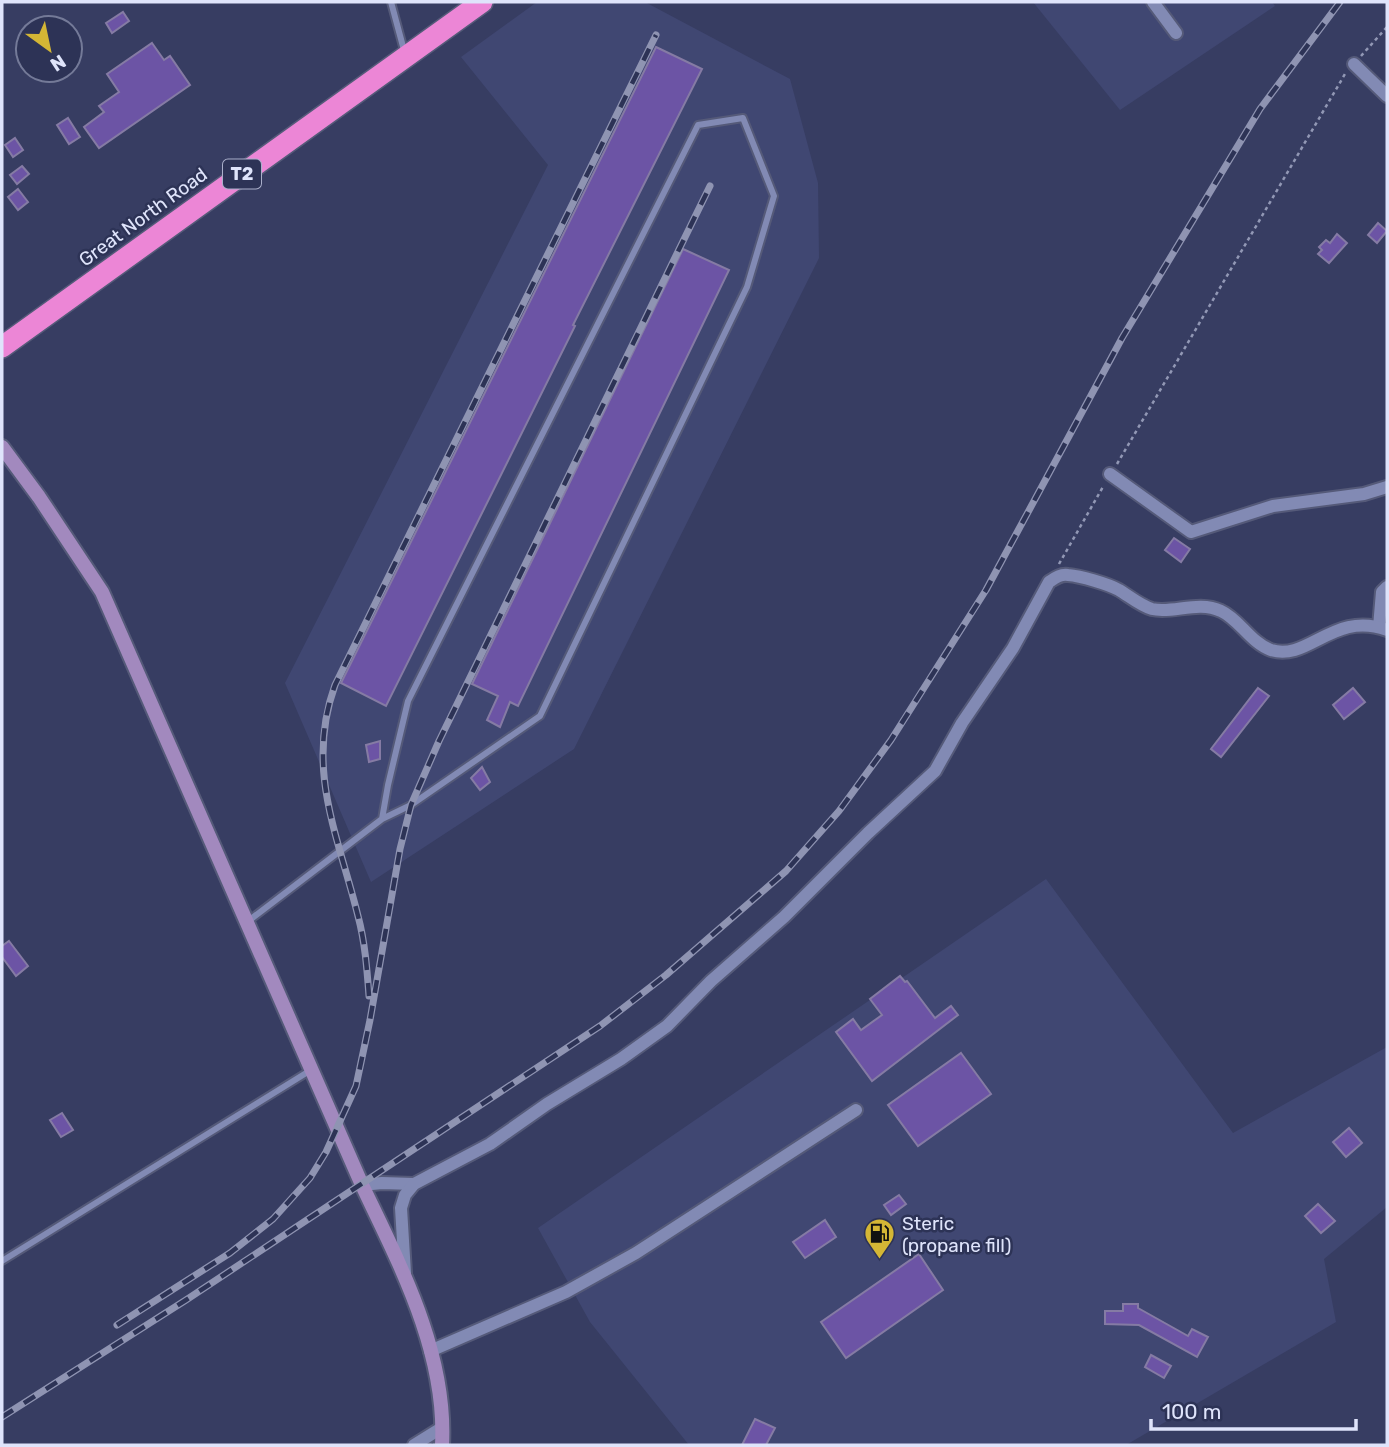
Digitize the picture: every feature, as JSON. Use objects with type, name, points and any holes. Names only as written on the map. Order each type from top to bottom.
[{"type":"highway","name":"Great North Road","points":[[2,347],[482,2]]},
{"type":"main road","points":[[2,447],[102,592],[246,923],[405,1277],[430,1351],[439,1388],[442,1445]]},
{"type":"street","points":[[1153,2],[1176,33]]},
{"type":"street","points":[[1354,64],[1387,96]]},
{"type":"street","points":[[1110,474],[1191,532],[1273,506],[1364,494],[1387,487]]},
{"type":"street","points":[[405,1277],[401,1208],[404,1195],[414,1184],[490,1144],[547,1104],[631,1052],[667,1026],[711,981],[784,917],[935,771],[962,723],[1013,648],[1049,582],[1059,576],[1068,575],[1116,588],[1151,609],[1195,606],[1221,611],[1268,649],[1285,653],[1335,631],[1359,624],[1383,629],[1382,592],[1387,587]]},
{"type":"street","points":[[430,1351],[566,1292],[636,1253],[856,1110]]},
{"type":"street","points":[[362,1185],[414,1184]]},
{"type":"street","points":[[414,1445],[443,1427]]},
{"type":"lane","points":[[391,2],[405,56]]},
{"type":"lane","points":[[246,923],[382,819],[411,805],[540,716],[747,287],[774,196],[743,118],[698,125],[408,701],[382,819]]},
{"type":"lane","points":[[2,1261],[312,1070]]},
{"type":"path","points":[[1049,582],[1336,88],[1387,27]]},
{"type":"shaded area","points":[[537,2],[645,2],[790,79],[818,183],[819,258],[574,749],[371,882],[285,683],[548,165],[461,57]]},
{"type":"shaded area","points":[[1033,2],[1272,2],[1275,6],[1120,110]]},
{"type":"shaded area","points":[[1046,879],[1233,1133],[1387,1047],[1387,1207],[1324,1259],[1336,1322],[1126,1445],[689,1445],[590,1322],[538,1228]]},
{"type":"building","points":[[123,12],[129,21],[112,33],[106,23]]},
{"type":"building","points":[[152,43],[164,60],[170,56],[190,85],[99,148],[84,127],[104,112],[99,106],[119,92],[107,74]]},
{"type":"building","points":[[656,47],[702,69],[386,706],[341,683]]},
{"type":"building","points":[[68,118],[80,137],[69,144],[57,125]]},
{"type":"building","points":[[15,138],[23,150],[13,157],[5,145]]},
{"type":"building","points":[[22,166],[29,174],[17,184],[10,175]]},
{"type":"building","points":[[18,189],[28,202],[18,210],[8,197]]},
{"type":"building","points":[[1378,223],[1387,231],[1377,243],[1368,235]]},
{"type":"building","points":[[1337,234],[1347,243],[1329,263],[1318,254],[1322,250],[1319,247],[1326,240],[1330,243]]},
{"type":"building","points":[[683,249],[729,270],[518,706],[510,702],[500,727],[487,720],[498,696],[472,684]]},
{"type":"building","points":[[1174,538],[1190,549],[1181,562],[1165,550]]},
{"type":"building","points":[[1258,688],[1269,696],[1221,757],[1211,749]]},
{"type":"building","points":[[1353,688],[1365,702],[1344,719],[1333,705]]},
{"type":"building","points":[[380,741],[380,759],[369,762],[366,745]]},
{"type":"building","points":[[482,767],[490,782],[480,790],[471,778]]},
{"type":"building","points":[[9,941],[28,966],[16,976],[2,957],[2,946]]},
{"type":"building","points":[[900,976],[907,981],[935,1018],[951,1006],[958,1015],[872,1081],[836,1032],[853,1019],[861,1030],[882,1015],[870,999]]},
{"type":"building","points":[[961,1053],[991,1094],[918,1146],[888,1105]]},
{"type":"building","points":[[62,1113],[73,1130],[61,1137],[50,1120]]},
{"type":"building","points":[[1349,1128],[1362,1143],[1346,1157],[1333,1142]]},
{"type":"building","points":[[899,1195],[906,1204],[891,1215],[884,1205]]},
{"type":"building","points":[[1318,1204],[1335,1221],[1321,1233],[1305,1216]]},
{"type":"building","points":[[825,1220],[836,1237],[805,1258],[793,1242]]},
{"type":"building","points":[[919,1254],[943,1290],[846,1358],[821,1322]]},
{"type":"building","points":[[1123,1304],[1138,1304],[1138,1308],[1188,1336],[1192,1329],[1208,1337],[1197,1357],[1139,1325],[1105,1324],[1105,1311],[1123,1311]]},
{"type":"building","points":[[1151,1355],[1171,1366],[1164,1378],[1145,1367]]},
{"type":"building","points":[[755,1419],[775,1428],[766,1445],[742,1445]]},
{"type":"railway","points":[[2,1417],[186,1300],[600,1026],[666,975],[786,871],[839,811],[891,740],[986,590],[1122,338],[1260,109],[1340,2]]},
{"type":"railway","points":[[369,996],[360,926],[334,829],[324,774],[323,745],[335,685],[656,35]]},
{"type":"railway","points":[[117,1325],[230,1253],[273,1219],[310,1178],[326,1152],[356,1086],[400,849],[411,805],[439,741],[710,186]]},
{"type":"place","name":"Steric (propane fill)","points":[[879,1261]]}]
